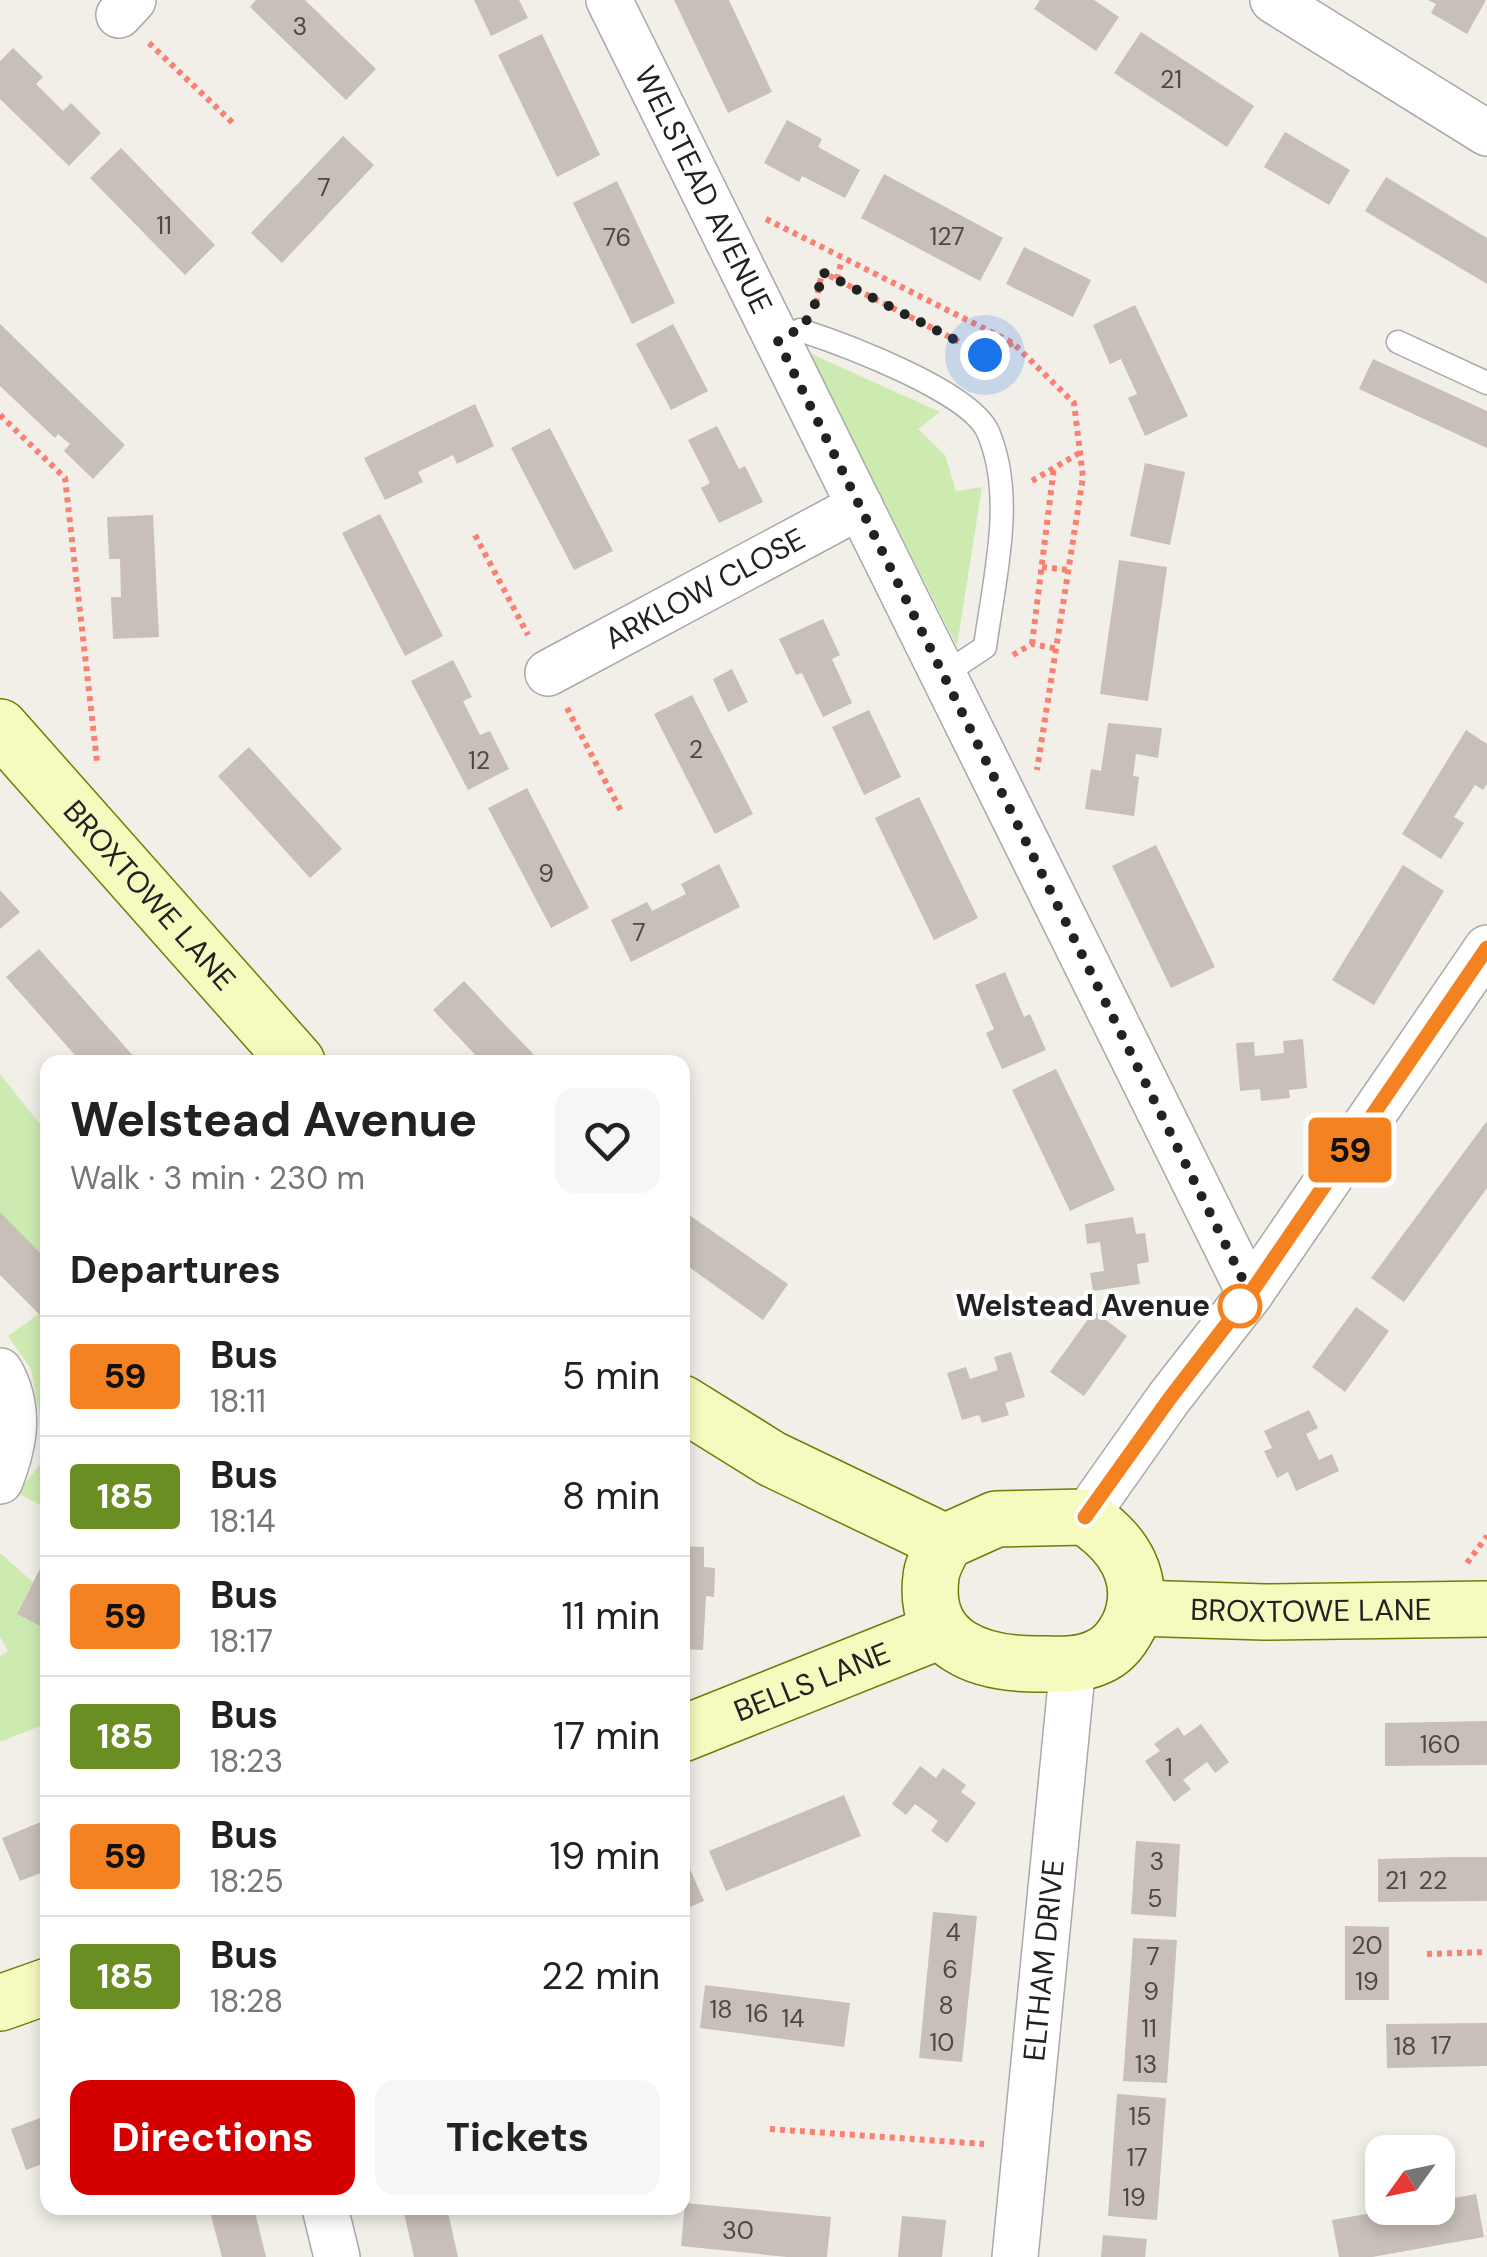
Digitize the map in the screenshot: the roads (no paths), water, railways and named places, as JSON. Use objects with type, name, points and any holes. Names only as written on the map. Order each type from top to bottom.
[{"type":"main road","name":"BROXTOWE LANE","points":[[0,727],[291,1055]]},
{"type":"main road","points":[[690,1408],[772,1459],[945,1542]]},
{"type":"main road","points":[[1085,1517],[1109,1533],[1136,1577],[1136,1608],[1122,1640],[1100,1657],[1073,1664],[997,1662],[972,1654],[940,1631],[930,1602],[931,1574],[945,1542],[996,1519],[1085,1517]]},
{"type":"main road","name":"BROXTOWE LANE","points":[[1136,1608],[1264,1612],[1487,1609]]},
{"type":"main road","name":"BELLS LANE","points":[[690,1731],[940,1631]]},
{"type":"main road","points":[[0,2003],[40,1989]]},
{"type":"street","name":"WELSTEAD AVENUE","points":[[609,0],[789,335],[860,506],[1250,1294]]},
{"type":"street","points":[[1272,0],[1487,132]]},
{"type":"street","name":"ARKLOW CLOSE","points":[[548,673],[860,506]]},
{"type":"street","points":[[1085,1517],[1250,1294],[1487,948]]},
{"type":"street","points":[[0,1371],[14,1406],[15,1435],[0,1481]]},
{"type":"street","name":"ELTHAM DRIVE","points":[[1015,2257],[1073,1664]]},
{"type":"street","points":[[327,2215],[338,2257]]},
{"type":"lane","points":[[789,335],[851,347],[954,398],[987,428],[1001,480],[998,548],[985,646],[943,675]]},
{"type":"lane","points":[[1398,342],[1487,383]]},
{"type":"place","name":"Welstead Avenue","points":[[1240,1306]]}]
